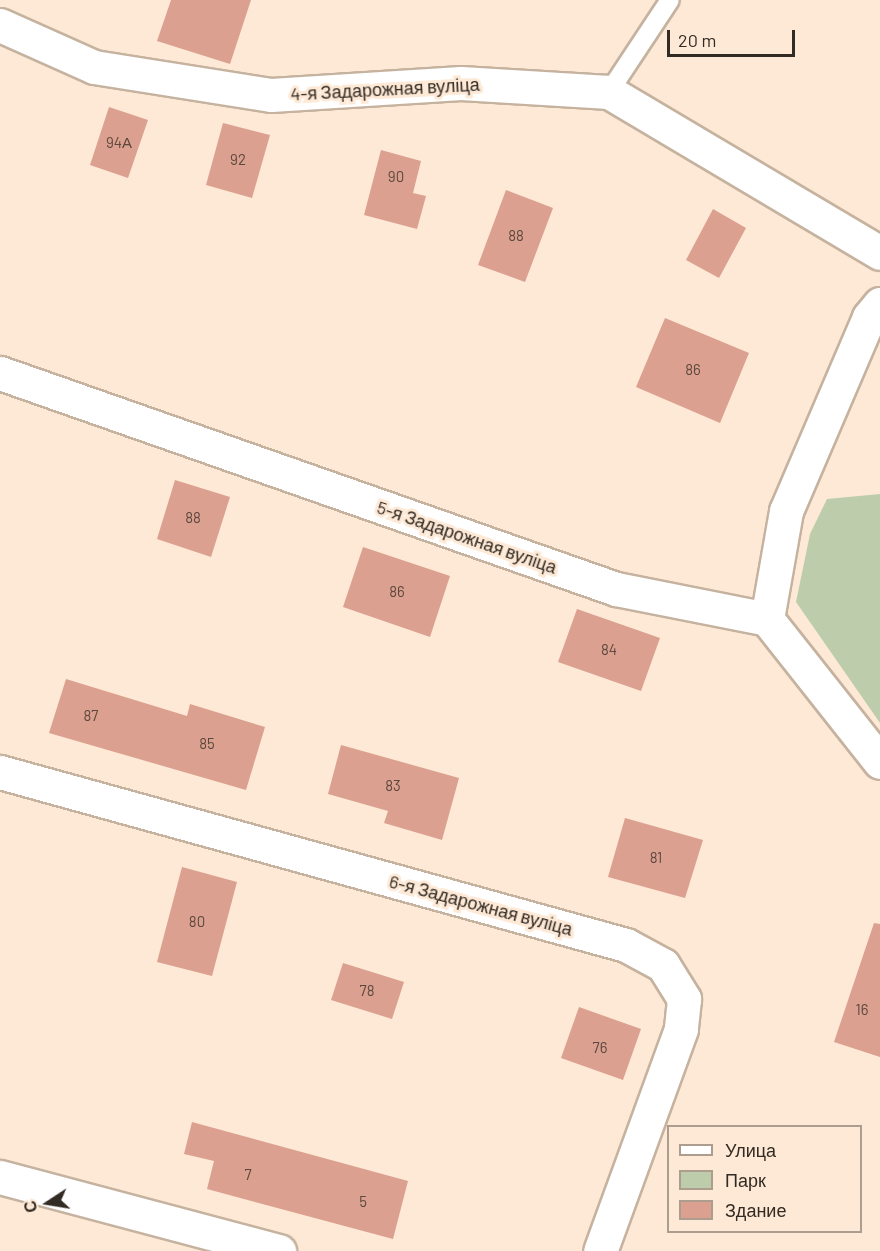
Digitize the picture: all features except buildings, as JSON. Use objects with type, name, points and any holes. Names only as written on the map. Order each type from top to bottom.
[{"type":"street","name":"4-я Задарожная вуліца","points":[[0,25],[94,67],[271,94],[461,83],[609,92],[880,253]]},
{"type":"street","points":[[880,304],[869,317],[786,511],[767,619],[880,762]]},
{"type":"street","name":"5-я Задарожная вуліца","points":[[0,373],[616,589],[767,619]]},
{"type":"street","name":"6-я Задарожная вуліца","points":[[0,772],[626,945],[663,965],[684,999],[681,1029],[600,1251]]},
{"type":"street","points":[[0,1177],[279,1251]]},
{"type":"lane","points":[[609,92],[670,0]]},
{"type":"green space","points":[[880,494],[880,723],[796,602],[810,534],[827,499]]}]
